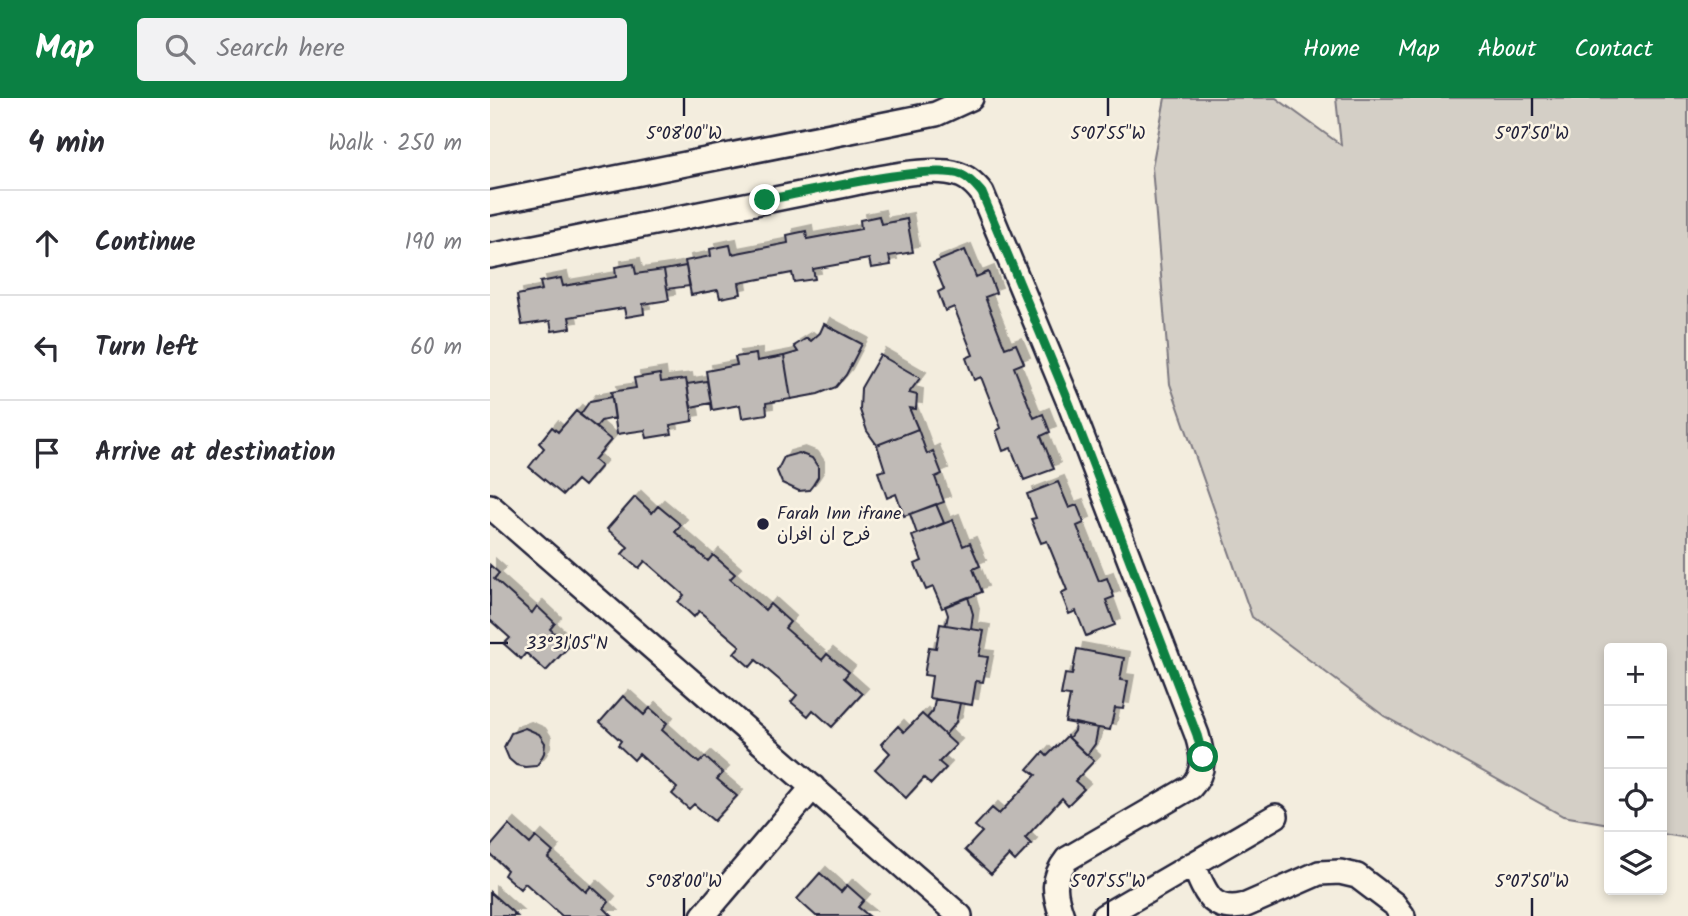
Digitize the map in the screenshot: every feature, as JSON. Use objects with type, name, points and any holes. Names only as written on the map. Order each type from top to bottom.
[{"type":"street","points":[[490,203],[936,114],[971,98]]},
{"type":"street","points":[[490,256],[765,200],[906,175],[946,172],[962,175],[974,182],[982,193],[1070,405],[1197,735],[1203,757],[1201,773],[1191,787],[1067,859],[1054,879],[1056,900],[1062,916]]},
{"type":"street","points":[[490,506],[960,916]]},
{"type":"street","points":[[703,916],[813,787]]},
{"type":"street","points":[[1104,916],[1276,816]]},
{"type":"street","points":[[1193,864],[1210,899],[1234,908],[1329,871],[1357,876],[1394,904],[1403,916]]},
{"type":"shaded area","points":[[1165,98],[1276,98],[1341,145],[1336,98],[1688,98],[1688,838],[1667,835],[1667,643],[1604,643],[1604,823],[1563,816],[1384,716],[1252,617],[1170,384],[1152,167]]},
{"type":"building","points":[[879,216],[881,224],[907,219],[913,252],[889,256],[891,265],[871,268],[869,259],[813,269],[815,279],[794,282],[792,273],[739,283],[741,294],[720,298],[718,290],[691,295],[685,261],[711,256],[710,249],[730,245],[732,254],[788,243],[787,235],[806,231],[807,239],[861,229],[860,220]]},
{"type":"building","points":[[965,250],[976,277],[988,272],[996,293],[985,297],[1005,348],[1016,344],[1024,363],[1014,367],[1034,418],[1043,414],[1050,432],[1041,436],[1054,469],[1024,480],[1011,448],[1003,451],[996,431],[1001,428],[981,377],[974,380],[966,358],[973,355],[954,307],[945,311],[938,292],[944,289],[933,263]]},
{"type":"building","points":[[634,264],[636,274],[664,270],[669,300],[643,304],[644,314],[626,317],[624,308],[569,317],[571,328],[552,331],[550,321],[522,325],[517,295],[542,290],[540,282],[561,278],[563,286],[616,277],[615,267]]},
{"type":"building","points":[[686,266],[690,286],[667,289],[664,270]]},
{"type":"building","points":[[824,324],[862,344],[846,375],[836,387],[818,394],[791,399],[784,356],[798,352],[794,346],[807,338],[811,341],[820,333]]},
{"type":"building","points":[[756,354],[757,361],[784,356],[791,399],[766,403],[767,414],[742,418],[740,405],[712,410],[706,371],[737,365],[735,357]]},
{"type":"building","points":[[880,355],[920,378],[909,393],[917,395],[916,409],[909,408],[918,429],[877,445],[867,431],[860,410],[861,388]]},
{"type":"building","points":[[660,374],[661,382],[686,379],[693,421],[670,425],[672,434],[647,438],[645,430],[617,434],[611,392],[636,388],[634,378]]},
{"type":"building","points":[[707,381],[711,403],[691,407],[687,384]]},
{"type":"building","points":[[612,397],[615,418],[601,421],[596,427],[580,415],[590,401]]},
{"type":"building","points":[[576,411],[611,440],[594,460],[601,466],[584,486],[577,480],[563,495],[529,467],[544,448],[539,443],[552,427],[558,432]]},
{"type":"building","points":[[918,429],[927,454],[933,451],[942,474],[935,477],[944,502],[904,516],[896,494],[887,498],[878,472],[885,470],[877,445]]},
{"type":"building","points":[[799,453],[812,458],[818,467],[818,477],[809,490],[799,491],[782,483],[777,471],[784,457]]},
{"type":"building","points":[[1058,482],[1069,508],[1077,505],[1084,523],[1077,526],[1099,581],[1107,578],[1114,597],[1106,600],[1115,625],[1086,636],[1076,611],[1069,614],[1061,593],[1067,590],[1047,541],[1041,543],[1031,519],[1036,518],[1027,494]]},
{"type":"building","points":[[635,497],[652,513],[658,506],[681,525],[675,532],[708,561],[713,555],[735,574],[730,579],[765,610],[770,604],[790,622],[785,628],[822,660],[827,654],[849,672],[844,678],[862,694],[832,727],[813,710],[808,716],[791,702],[797,695],[756,660],[750,667],[734,653],[740,646],[699,611],[694,617],[678,602],[684,595],[645,561],[639,568],[622,554],[628,547],[607,529]]},
{"type":"building","points":[[936,504],[944,523],[917,534],[910,514]]},
{"type":"building","points":[[953,520],[963,546],[970,543],[980,566],[973,569],[982,592],[942,608],[933,587],[926,590],[915,564],[922,561],[912,536]]},
{"type":"building","points":[[490,565],[499,573],[494,579],[532,613],[537,606],[555,623],[550,629],[569,646],[546,671],[526,653],[521,659],[504,644],[510,638],[490,620]]},
{"type":"building","points":[[968,597],[973,614],[971,629],[946,625],[948,615],[945,606]]},
{"type":"building","points":[[940,624],[984,631],[979,656],[988,657],[983,682],[976,681],[972,705],[929,698],[932,676],[924,675],[929,647],[936,648]]},
{"type":"building","points":[[1077,649],[1124,658],[1120,680],[1128,681],[1123,709],[1115,708],[1110,730],[1065,722],[1070,696],[1061,695],[1065,674],[1072,675]]},
{"type":"building","points":[[623,696],[644,715],[650,708],[667,723],[662,730],[699,763],[705,757],[723,773],[717,779],[737,796],[714,821],[694,804],[689,809],[672,794],[677,788],[639,754],[634,760],[618,745],[621,741],[600,722]]},
{"type":"building","points":[[935,699],[960,703],[956,722],[945,735],[927,718],[933,711]]},
{"type":"building","points":[[922,714],[956,745],[939,762],[946,768],[931,784],[924,778],[906,798],[875,769],[890,753],[881,744],[898,726],[904,732]]},
{"type":"building","points":[[1075,723],[1098,728],[1095,744],[1087,755],[1069,738]]},
{"type":"building","points":[[525,728],[539,734],[545,743],[544,753],[536,766],[516,765],[509,759],[504,747],[511,733]]},
{"type":"building","points":[[1067,736],[1094,761],[1075,781],[1084,789],[1068,805],[1062,798],[1025,838],[1031,844],[1015,861],[1009,855],[991,874],[965,850],[982,832],[975,826],[992,808],[999,814],[1036,775],[1028,769],[1043,752],[1047,756]]},
{"type":"building","points":[[509,825],[530,844],[536,837],[553,852],[548,858],[586,892],[591,886],[609,902],[604,908],[612,916],[562,916],[525,883],[520,889],[504,875],[507,870],[490,854],[490,847]]},
{"type":"building","points":[[820,873],[841,892],[847,885],[864,900],[858,907],[869,916],[816,916],[797,899]]},
{"type":"building","points":[[490,892],[517,916],[490,916]]},
{"type":"place","name":"Farah Inn ifrane فرح ان افران","points":[[763,524]]},
{"type":"route","points":[[765,200],[931,172],[962,175],[974,182],[982,193],[1070,405],[1197,735],[1203,757]]}]
